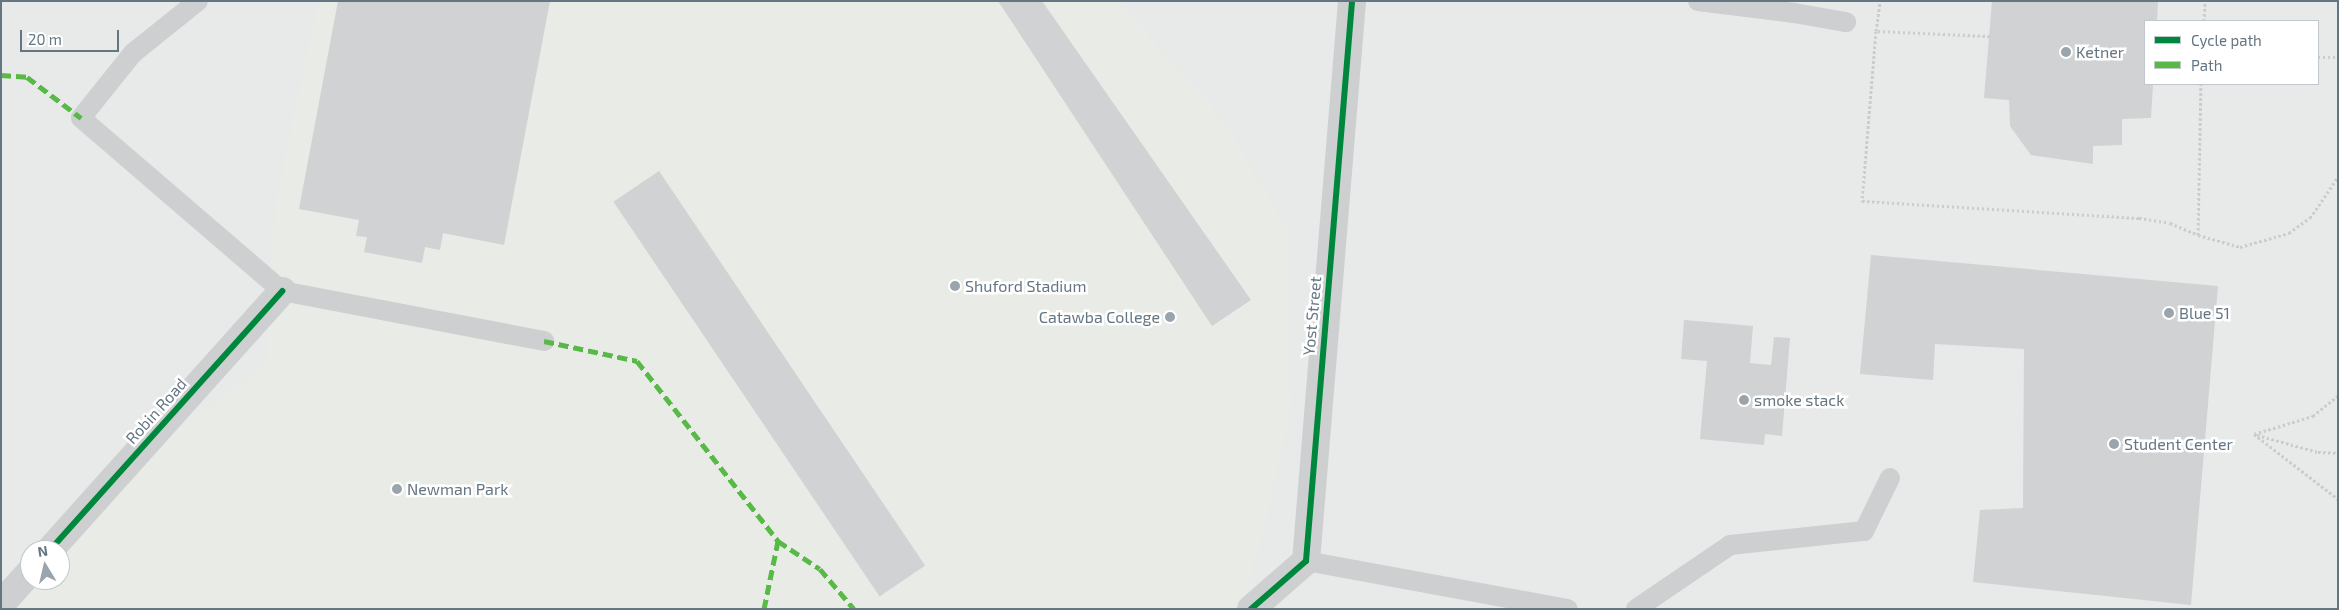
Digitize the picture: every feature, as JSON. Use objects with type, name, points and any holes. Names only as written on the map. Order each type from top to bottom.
[{"type":"street","name":"Yost Street","points":[[1306,561],[1352,1]]},
{"type":"street","name":"Robin Road","points":[[59,540],[282,291]]},
{"type":"street","points":[[1251,609],[1306,561]]},
{"type":"street","points":[[1,604],[20,583]]},
{"type":"lane","points":[[198,1],[133,53],[81,118],[282,291],[544,341]]},
{"type":"lane","points":[[1698,1],[1794,12],[1846,22]]},
{"type":"lane","points":[[1636,609],[1730,545],[1864,531],[1890,478]]},
{"type":"lane","points":[[1306,561],[1568,609]]},
{"type":"path","points":[[1880,1],[1862,201],[2139,218],[2170,223],[2240,247],[2289,233],[2310,218],[2338,178]]},
{"type":"path","points":[[2204,20],[2205,1]]},
{"type":"path","points":[[1876,31],[1990,36]]},
{"type":"path","points":[[2319,57],[2338,57]]},
{"type":"path","points":[[2198,234],[2201,85]]},
{"type":"path","points":[[2254,434],[2313,416],[2338,396]]},
{"type":"path","points":[[2254,434],[2318,452],[2338,453]]},
{"type":"path","points":[[2254,434],[2338,499]]},
{"type":"shaded area","name":"Catawba College","points":[[1,1],[2338,1],[2338,609],[1,609]]},
{"type":"shaded area","points":[[318,1],[1118,1],[1226,123],[1289,232],[1287,333],[1290,338],[1287,363],[1292,403],[1266,520],[1242,609],[1,609],[20,590],[70,590],[70,540],[65,540],[90,495],[266,365],[274,209]]},
{"type":"building","points":[[338,1],[550,1],[504,245],[443,233],[440,250],[425,247],[422,263],[364,252],[367,237],[356,236],[359,220],[299,209]]},
{"type":"building","points":[[998,1],[1042,1],[1251,300],[1212,326]]},
{"type":"building","name":"Ketner","points":[[1992,1],[2158,1],[2157,20],[2144,20],[2144,85],[2153,85],[2151,118],[2122,119],[2122,145],[2093,146],[2093,164],[2031,155],[2010,126],[2009,100],[1984,98]]},
{"type":"building","points":[[659,171],[925,566],[880,596],[613,202]]},
{"type":"building","name":"Student Center","points":[[1871,255],[2218,286],[2191,605],[1973,582],[1980,510],[2023,508],[2024,349],[1935,344],[1933,380],[1860,374]]},
{"type":"building","name":"smoke stack","points":[[1684,320],[1753,326],[1750,363],[1771,365],[1774,337],[1790,338],[1782,436],[1765,434],[1764,445],[1700,439],[1707,361],[1681,359]]},
{"type":"marked path","points":[[1,75],[27,77],[81,118]]},
{"type":"marked path","points":[[544,341],[637,361],[778,541],[820,569],[854,609]]},
{"type":"marked path","points":[[764,609],[778,541]]},
{"type":"cycle path","points":[[1251,609],[1306,561],[1352,1]]},
{"type":"cycle path","points":[[59,540],[282,291]]},
{"type":"place","name":"Ketner","points":[[2066,52]]},
{"type":"place","name":"Shuford Stadium","points":[[955,286]]},
{"type":"place","name":"Blue 51","points":[[2169,313]]},
{"type":"place","name":"Catawba College","points":[[1170,317]]},
{"type":"place","name":"smoke stack","points":[[1744,400]]},
{"type":"place","name":"Student Center","points":[[2114,444]]},
{"type":"place","name":"Newman Park","points":[[397,489]]}]
